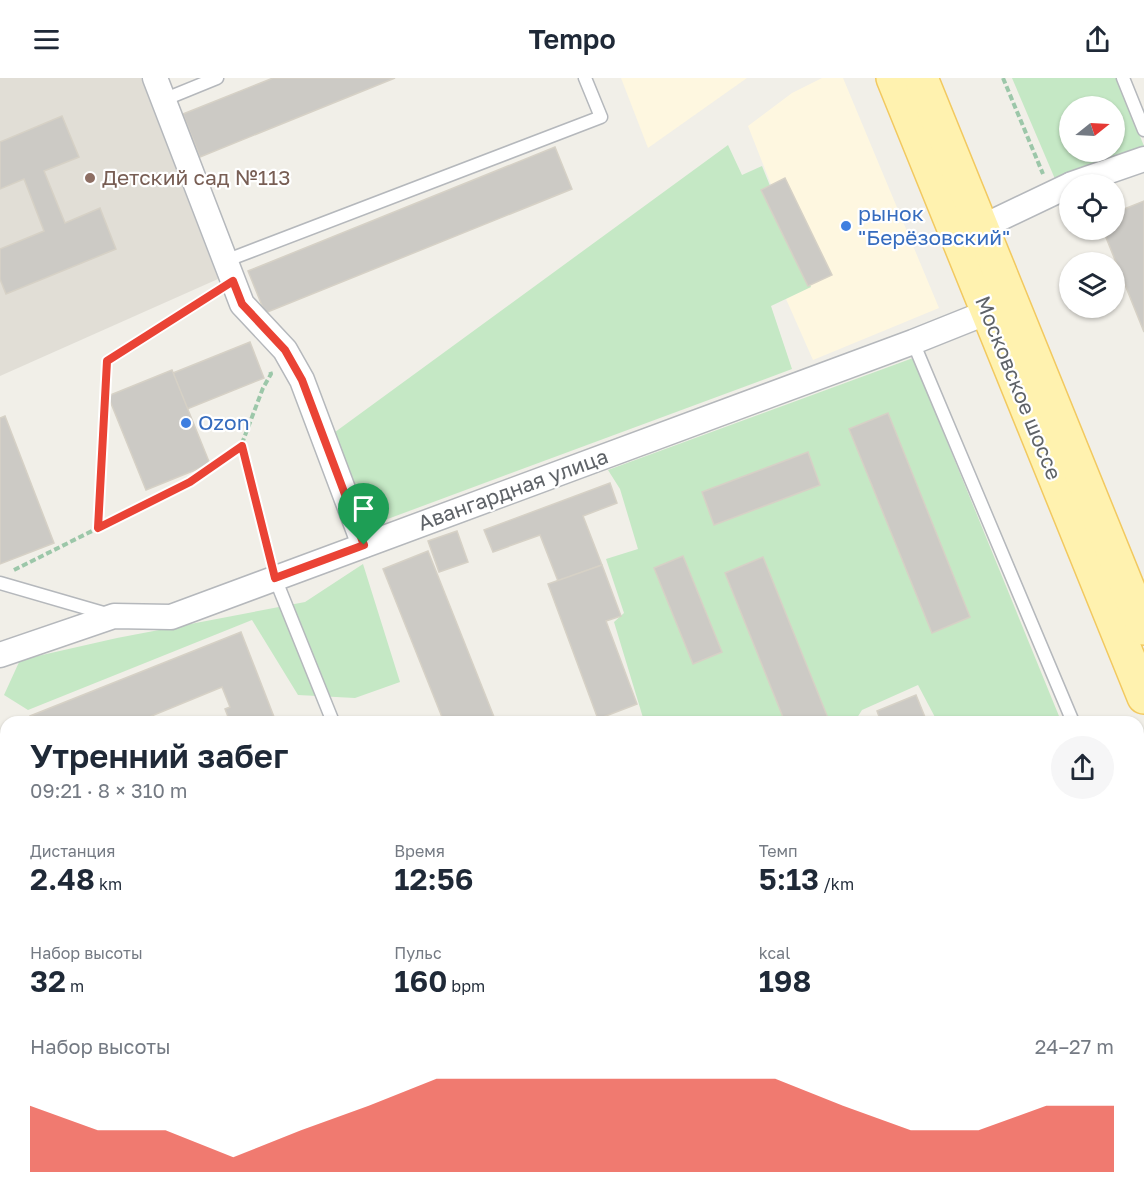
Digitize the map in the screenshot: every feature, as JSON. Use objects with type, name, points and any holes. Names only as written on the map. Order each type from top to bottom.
[{"type":"main road","name":"Московское шоссе","points":[[893,78],[1144,697]]},
{"type":"main road","name":"Московское шоссе","points":[[921,78],[1144,628]]},
{"type":"street","points":[[159,89],[242,304],[285,350],[302,380],[364,545]]},
{"type":"street","points":[[1101,174],[1144,159]]},
{"type":"street","points":[[981,227],[1059,189]]},
{"type":"street","name":"Авангардная улица","points":[[0,655],[114,616],[171,617],[913,342],[988,312]]},
{"type":"lane","points":[[159,89],[217,78]]},
{"type":"lane","points":[[229,271],[601,117],[585,78]]},
{"type":"lane","points":[[1123,78],[1144,130]]},
{"type":"lane","points":[[913,342],[1070,716]]},
{"type":"lane","points":[[275,578],[331,716]]},
{"type":"lane","points":[[0,583],[114,616]]},
{"type":"path","points":[[1003,78],[1059,178]]},
{"type":"path","points":[[98,528],[107,361],[229,271]]},
{"type":"path","points":[[267,364],[271,374],[263,388],[242,446],[275,578]]},
{"type":"path","points":[[10,572],[190,482],[242,446]]},
{"type":"shaded area","name":"Детский сад №113","points":[[0,78],[141,78],[218,279],[0,376]]},
{"type":"shaded area","points":[[621,78],[747,78],[648,148]]},
{"type":"shaded area","name":"рынок \"Берёзовский\"","points":[[822,78],[843,78],[939,308],[813,360],[786,299],[811,286],[748,126],[792,93]]},
{"type":"green space","points":[[1012,78],[1116,78],[1123,96],[1059,96],[1059,162],[1101,162],[1068,174],[1059,174],[1059,178],[1055,179]]},
{"type":"green space","points":[[1125,100],[1144,146],[1125,153]]},
{"type":"green space","points":[[728,145],[742,175],[762,166],[811,287],[771,306],[792,369],[366,527],[331,435]]},
{"type":"green space","points":[[913,358],[1059,716],[934,716],[918,685],[862,710],[858,716],[642,716],[614,622],[624,613],[606,559],[638,549],[620,489],[608,470]]},
{"type":"green space","points":[[363,564],[400,682],[355,698],[298,695],[252,620],[28,710],[4,695],[20,660],[117,638],[305,602]]},
{"type":"building","points":[[273,78],[395,78],[200,157],[183,114]]},
{"type":"building","points":[[62,116],[79,157],[44,171],[65,223],[100,208],[116,249],[6,294],[0,279],[0,249],[44,231],[24,179],[0,189],[0,142]]},
{"type":"building","points":[[555,147],[572,189],[265,313],[248,271]]},
{"type":"building","points":[[785,178],[832,275],[808,286],[761,190]]},
{"type":"building","points":[[1144,201],[1144,332],[1125,285],[1125,252],[1112,252],[1107,240],[1125,240],[1125,209]]},
{"type":"building","points":[[250,342],[264,378],[187,409],[173,373]]},
{"type":"building","points":[[172,370],[210,464],[146,490],[108,396]]},
{"type":"building","points":[[888,413],[970,617],[932,633],[849,429]]},
{"type":"building","points":[[5,416],[54,543],[0,564],[0,418]]},
{"type":"building","points":[[808,452],[820,485],[714,525],[702,492]]},
{"type":"building","points":[[610,483],[617,503],[583,516],[602,565],[558,581],[540,535],[493,552],[484,530]]},
{"type":"building","points":[[457,531],[468,562],[439,572],[428,541]]},
{"type":"building","points":[[428,551],[494,716],[442,716],[383,569]]},
{"type":"building","points":[[683,556],[722,652],[693,664],[654,568]]},
{"type":"building","points":[[763,557],[827,716],[783,716],[725,573]]},
{"type":"building","points":[[602,565],[621,616],[606,621],[637,704],[606,716],[597,716],[548,584]]},
{"type":"building","points":[[241,632],[274,716],[228,716],[225,709],[230,707],[222,687],[152,716],[30,716]]},
{"type":"building","points":[[916,695],[925,716],[879,716],[877,711]]},
{"type":"place","name":"Детский сад №113","points":[[90,178]]},
{"type":"place","name":"рынок \"Берёзовский\"","points":[[846,226]]},
{"type":"place","name":"Ozon","points":[[186,423]]},
{"type":"route","points":[[233,281],[242,304],[285,350],[302,380],[364,545],[275,578],[242,446],[190,482],[98,528],[107,361],[233,281]]}]
